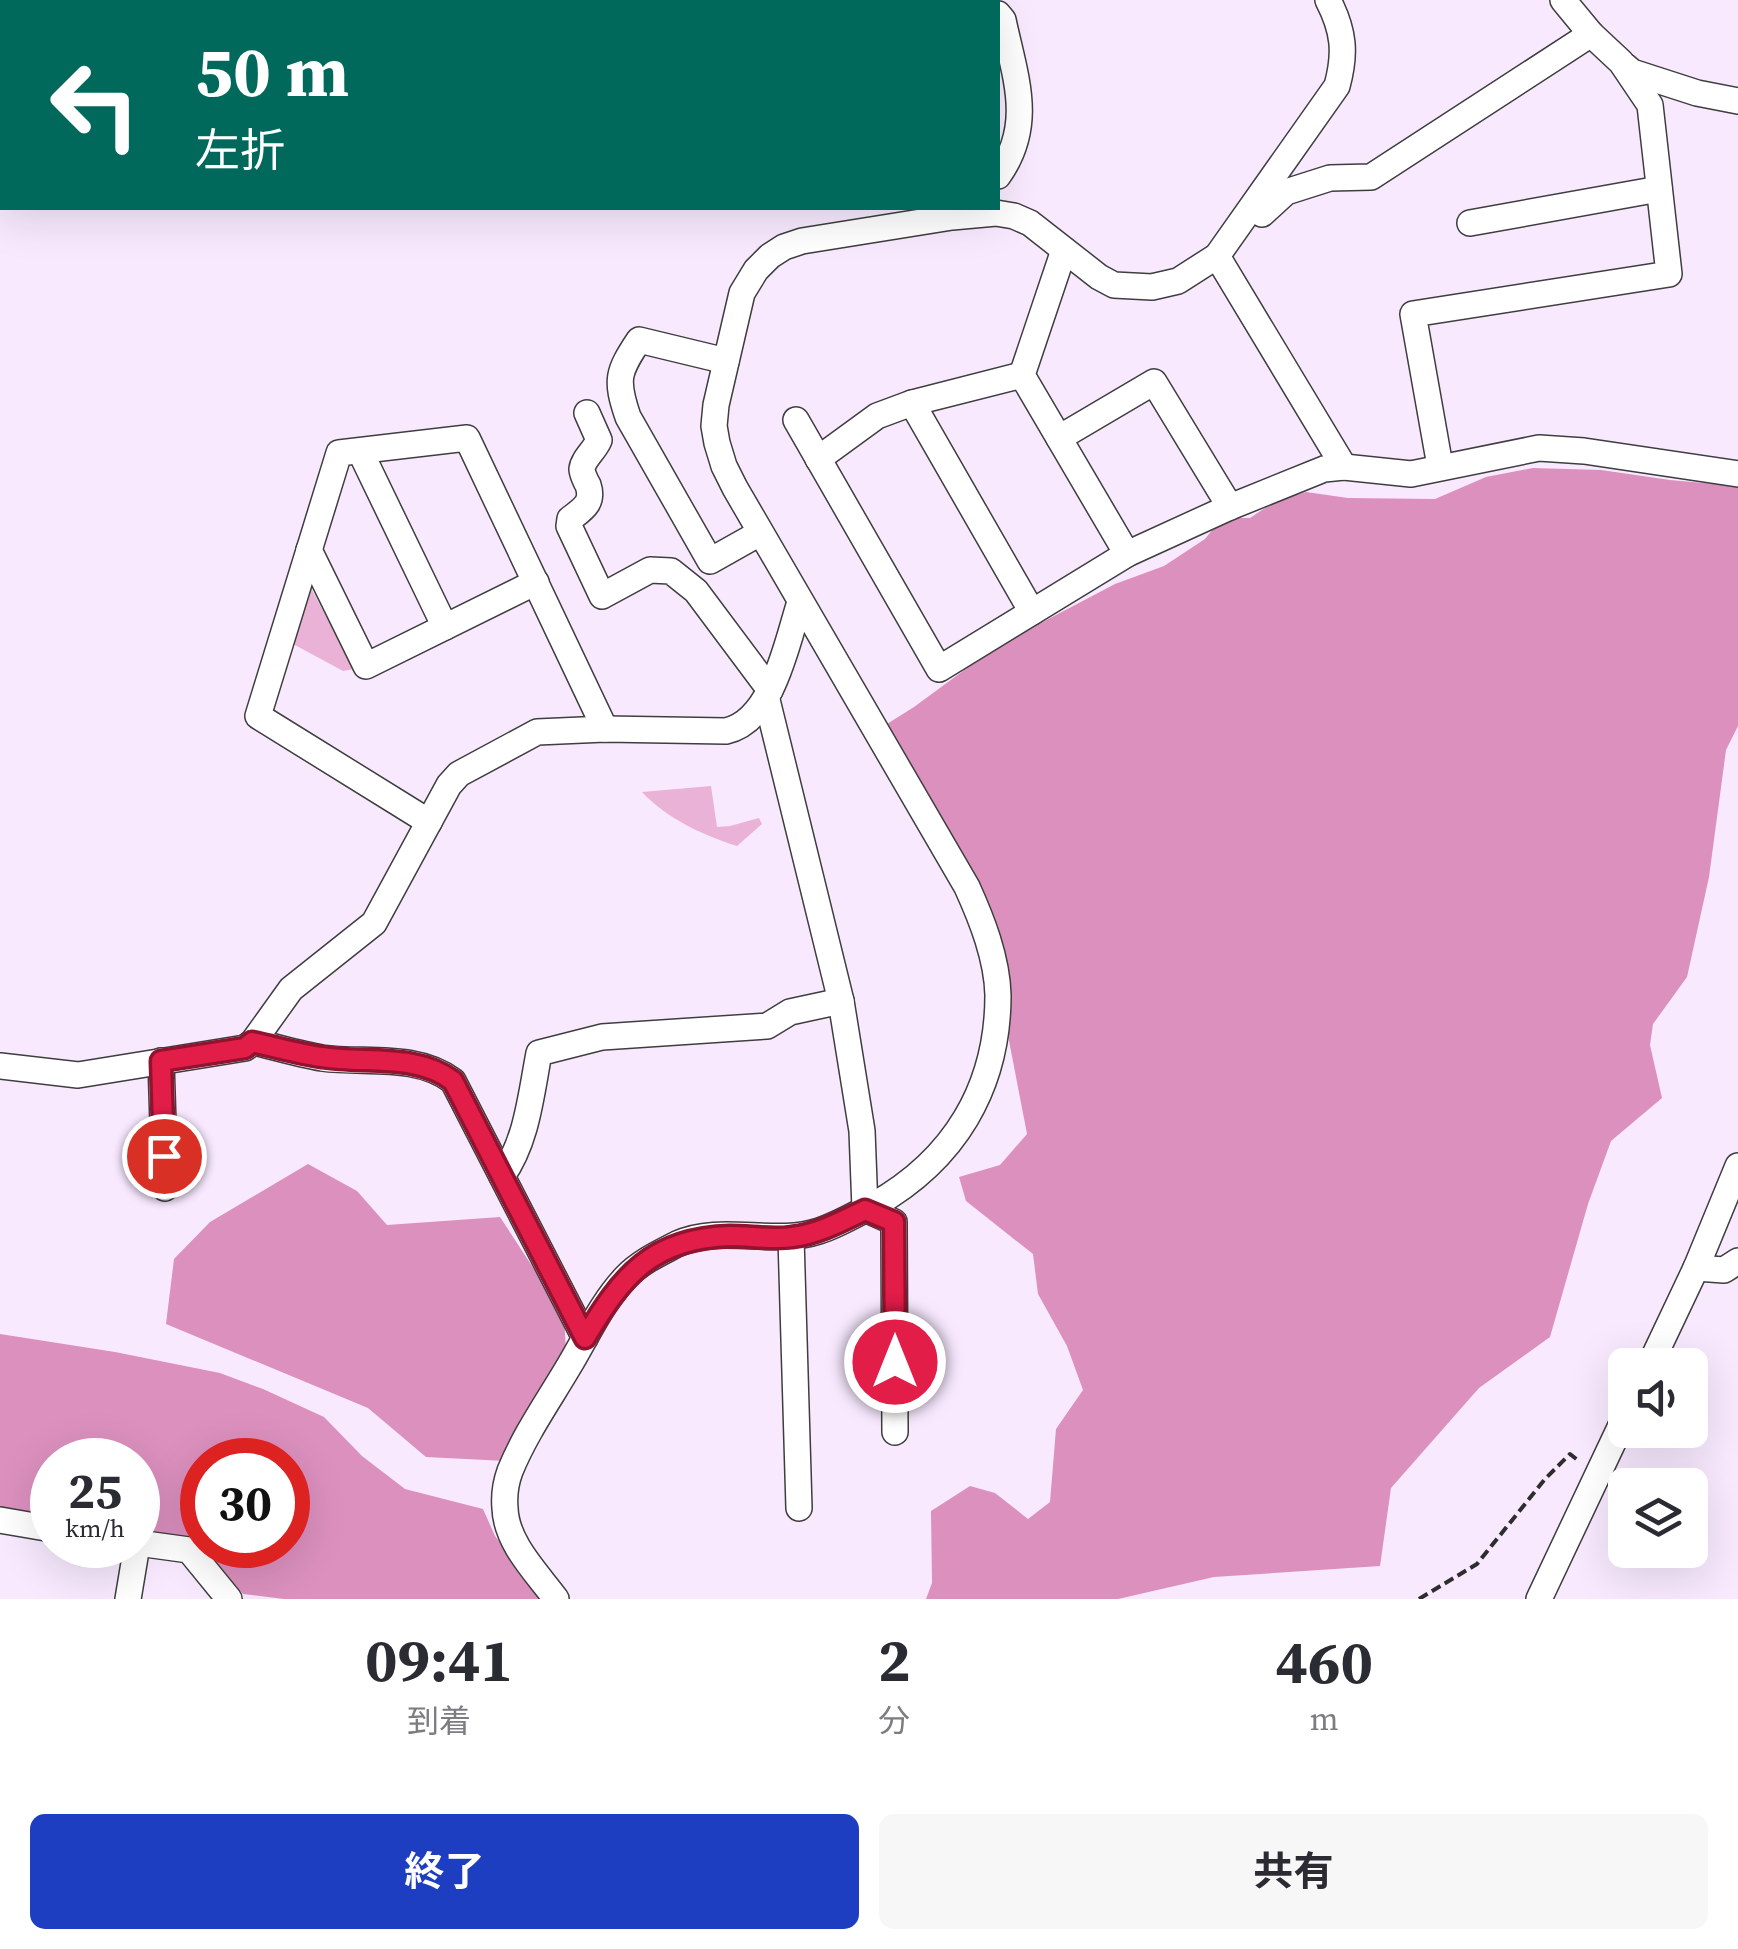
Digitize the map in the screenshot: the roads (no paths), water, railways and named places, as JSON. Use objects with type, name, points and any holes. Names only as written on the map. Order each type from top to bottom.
[{"type":"street","points":[[556,1599],[510,1530],[505,1512],[508,1476],[520,1448],[605,1304],[627,1276],[682,1242],[733,1236],[791,1238],[819,1231],[865,1210],[916,1177],[950,1142],[980,1094],[989,1062],[998,994],[983,923],[967,886],[760,533],[717,443],[716,406],[742,293],[756,270],[784,247],[870,218],[955,212],[996,213],[1030,223],[1114,285],[1152,287],[1178,280],[1217,256],[1336,86],[1344,62],[1342,37],[1328,0]]},
{"type":"street","points":[[1562,0],[1632,72],[1697,93],[1738,101]]},
{"type":"street","points":[[1000,17],[1018,92],[1018,136],[1000,173]]},
{"type":"street","points":[[1253,205],[1262,214],[1286,192],[1330,178],[1371,177],[1591,34]]},
{"type":"street","points":[[1440,466],[1414,314],[1669,274],[1650,104],[1621,62]]},
{"type":"street","points":[[1470,222],[1659,190]]},
{"type":"street","points":[[1064,250],[1022,376],[1126,554]]},
{"type":"street","points":[[1217,256],[1344,467]]},
{"type":"street","points":[[726,361],[639,340],[622,367],[622,399],[628,417],[710,561],[760,533]]},
{"type":"street","points":[[818,459],[877,416],[912,403],[1022,376]]},
{"type":"street","points":[[1059,438],[1154,382],[1230,507]]},
{"type":"street","points":[[912,403],[1032,612]]},
{"type":"street","points":[[587,413],[599,440],[582,471],[589,501],[570,518],[569,526],[602,596],[650,570],[671,571],[696,591],[769,695],[841,1001],[862,1131],[865,1210]]},
{"type":"street","points":[[796,420],[939,670],[1126,554],[1324,469],[1344,467],[1410,474],[1539,448],[1738,474]]},
{"type":"street","points":[[429,822],[258,716],[339,453],[467,438],[606,730]]},
{"type":"street","points":[[360,451],[446,627]]},
{"type":"street","points":[[309,550],[366,666],[536,582]]},
{"type":"street","points":[[0,1066],[78,1075],[245,1048],[291,989],[374,924],[449,785],[459,774],[537,732],[726,731],[744,724],[769,695],[800,602]]},
{"type":"street","points":[[502,1176],[523,1133],[540,1053],[602,1037],[767,1026],[790,1012],[841,1001]]},
{"type":"street","points":[[252,1042],[325,1058],[420,1066],[443,1073],[453,1081],[585,1338]]},
{"type":"street","points":[[161,1061],[166,1188]]},
{"type":"street","points":[[1658,1348],[1738,1166]]},
{"type":"street","points":[[865,1210],[894,1222],[895,1432]]},
{"type":"street","points":[[791,1238],[799,1508]]},
{"type":"street","points":[[1696,1268],[1734,1271]]},
{"type":"street","points":[[1539,1599],[1610,1448]]},
{"type":"street","points":[[0,1520],[30,1525]]},
{"type":"street","points":[[160,1547],[190,1550],[229,1599]]},
{"type":"street","points":[[128,1599],[133,1568]]}]
